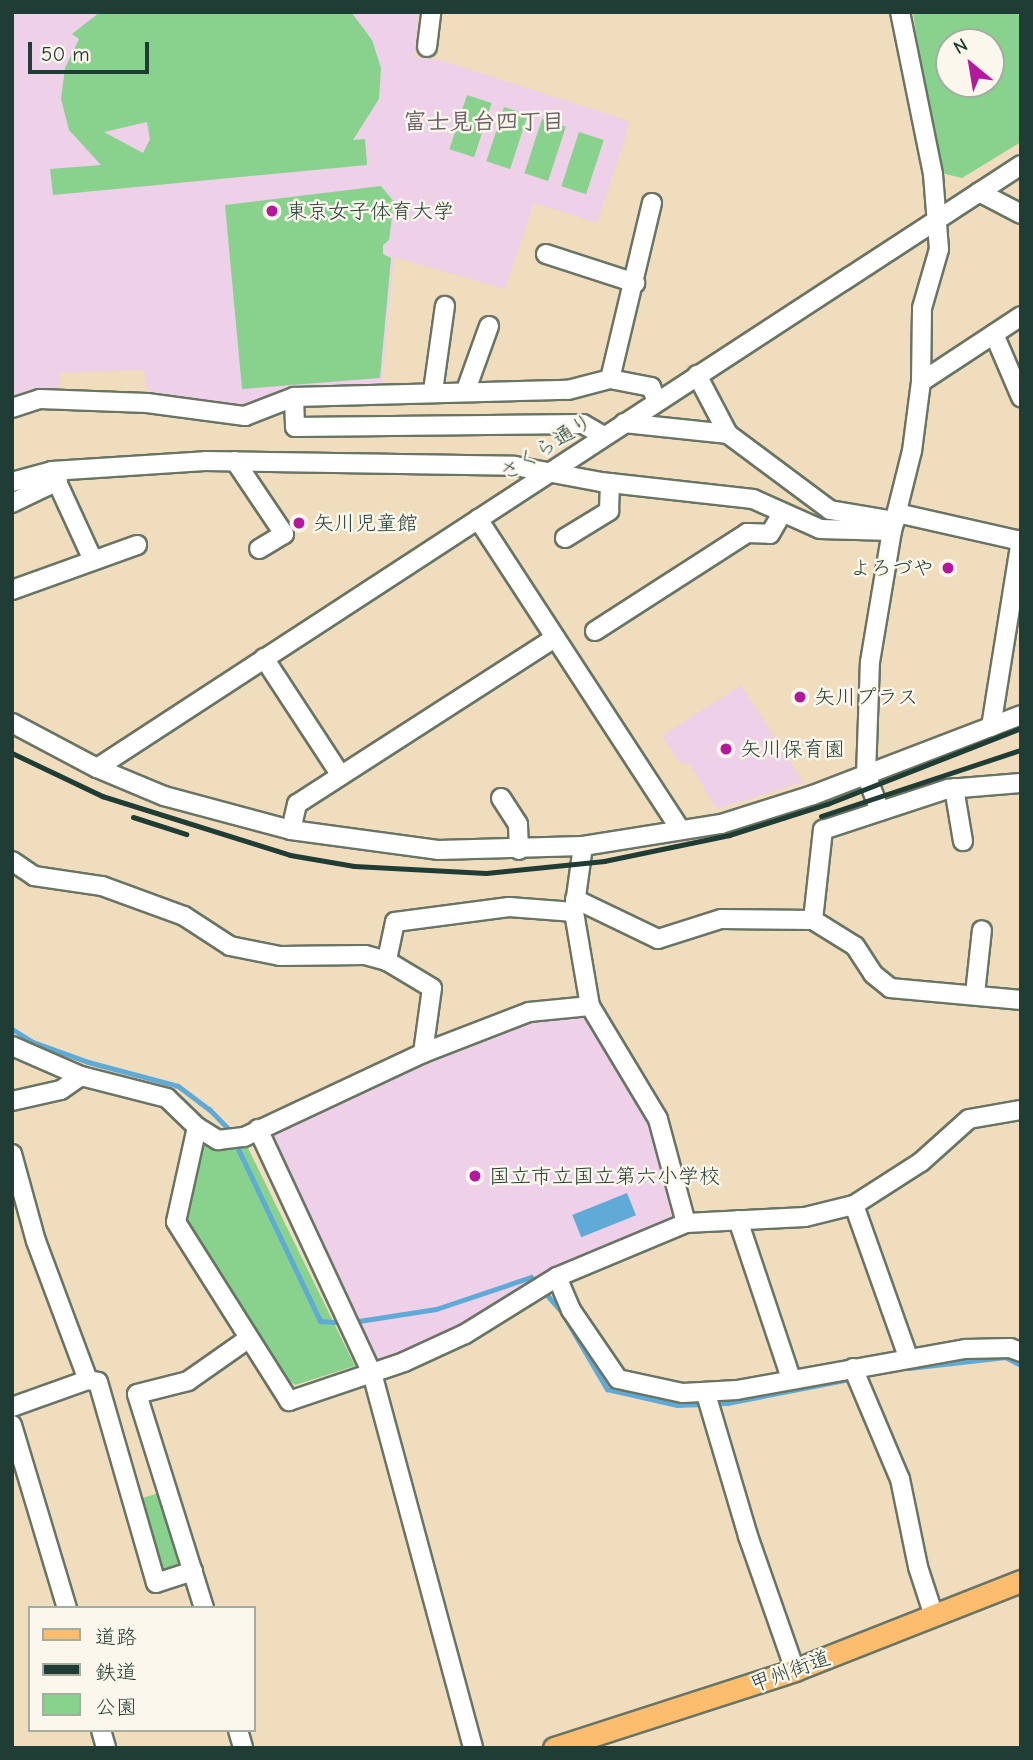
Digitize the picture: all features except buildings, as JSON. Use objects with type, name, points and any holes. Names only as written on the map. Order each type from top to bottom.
[{"type":"main road","name":"甲州街道","points":[[554,1748],[795,1670],[1021,1581]]},
{"type":"street","points":[[427,47],[431,12]]},
{"type":"street","points":[[880,811],[866,775],[870,662],[921,382],[922,308],[939,249],[938,219],[900,12]]},
{"type":"street","name":"さくら通り","points":[[97,768],[1021,165]]},
{"type":"street","points":[[979,192],[1021,214]]},
{"type":"street","points":[[610,379],[652,204]]},
{"type":"street","points":[[546,254],[635,283]]},
{"type":"street","points":[[433,391],[445,306]]},
{"type":"street","points":[[921,382],[1021,316]]},
{"type":"street","points":[[466,390],[489,326]]},
{"type":"street","points":[[994,334],[1021,397]]},
{"type":"street","points":[[697,375],[728,434],[830,510],[1021,541],[991,727]]},
{"type":"street","points":[[12,408],[40,398],[147,403],[245,416],[294,397],[466,390],[568,390],[610,379],[651,387],[657,402]]},
{"type":"street","points":[[294,397],[295,427],[583,424],[604,436]]},
{"type":"street","points":[[624,423],[728,434]]},
{"type":"street","points":[[12,482],[235,461],[515,466],[610,483],[753,499],[820,530],[895,522]]},
{"type":"street","points":[[235,461],[284,534],[259,549]]},
{"type":"street","points":[[12,503],[55,476]]},
{"type":"street","points":[[55,476],[93,560]]},
{"type":"street","points":[[565,538],[609,511],[610,483]]},
{"type":"street","points":[[595,631],[747,533],[770,534],[782,513]]},
{"type":"street","points":[[478,519],[681,830]]},
{"type":"street","points":[[12,590],[137,545]]},
{"type":"street","points":[[291,830],[296,804],[555,638]]},
{"type":"street","points":[[264,659],[340,774]]},
{"type":"street","points":[[12,723],[97,768],[208,810],[291,830],[400,847],[519,850],[583,846],[742,817],[866,775],[1021,715]]},
{"type":"street","points":[[813,920],[823,830],[954,788],[1021,783]]},
{"type":"street","points":[[954,788],[963,841]]},
{"type":"street","points":[[501,798],[518,824],[519,850]]},
{"type":"street","points":[[583,846],[575,906],[590,1006],[658,1119],[686,1223]]},
{"type":"street","points":[[12,861],[34,876],[102,886],[184,916],[230,946],[280,956],[365,955],[387,961],[432,988],[423,1053]]},
{"type":"street","points":[[387,961],[395,922],[509,907],[575,906],[658,939],[721,919],[813,920],[855,946],[873,974],[890,988],[1021,1000]]},
{"type":"street","points":[[975,994],[982,930]]},
{"type":"street","points":[[12,1046],[81,1076],[167,1098],[197,1127],[218,1140],[251,1133],[423,1053],[529,1012],[590,1006]]},
{"type":"street","points":[[12,1101],[61,1090],[81,1076]]},
{"type":"street","points":[[197,1127],[176,1223],[289,1401],[372,1373],[465,1334],[545,1283],[686,1223],[805,1217],[854,1205],[921,1163],[969,1119],[1021,1110]]},
{"type":"street","points":[[251,1133],[372,1373],[473,1748]]},
{"type":"street","points":[[12,1154],[16,1190],[88,1380]]},
{"type":"street","points":[[854,1205],[908,1357]]},
{"type":"street","points":[[738,1220],[791,1378]]},
{"type":"street","points":[[545,1283],[571,1310],[618,1379],[709,1401],[791,1378],[855,1374],[908,1357],[966,1349],[1010,1348],[1021,1352]]},
{"type":"street","points":[[203,1606],[137,1394],[188,1381],[248,1339]]},
{"type":"street","points":[[855,1374],[901,1479],[918,1567],[934,1616]]},
{"type":"street","points":[[12,1407],[88,1380],[97,1382],[156,1583],[193,1571]]},
{"type":"street","points":[[709,1401],[795,1670]]},
{"type":"street","points":[[12,1425],[66,1606]]},
{"type":"shaded area","name":"東京女子体育大学","points":[[12,12],[419,12],[414,57],[440,60],[629,121],[597,223],[534,203],[505,289],[394,257],[382,386],[245,410],[148,395],[144,370],[60,373],[58,391],[12,401]]},
{"type":"shaded area","name":"矢川保育園","points":[[741,685],[803,782],[717,809],[690,765],[679,762],[662,736]]},
{"type":"shaded area","name":"国立市立国立第六小学校","points":[[590,1006],[658,1119],[686,1223],[372,1373],[343,1312],[306,1256],[258,1129],[529,1012]]},
{"type":"green space","points":[[100,12],[351,12],[372,40],[381,68],[379,99],[353,140],[365,139],[367,165],[53,195],[50,169],[101,165],[69,130],[61,99],[65,68],[79,39],[72,34]],"holes":[[[147,122],[150,139],[143,153],[104,132]]]},
{"type":"green space","points":[[913,12],[1021,12],[1021,142],[962,178],[937,172]]},
{"type":"green space","points":[[467,95],[492,103],[474,157],[449,149]]},
{"type":"green space","points":[[504,107],[528,115],[510,169],[486,161]]},
{"type":"green space","points":[[542,119],[566,127],[548,181],[524,173]]},
{"type":"green space","points":[[579,132],[604,140],[586,194],[561,186]]},
{"type":"green space","points":[[381,186],[394,202],[389,240],[383,245],[383,254],[391,258],[380,378],[242,389],[225,205]]},
{"type":"green space","points":[[200,1135],[219,1150],[246,1144],[355,1366],[295,1385],[287,1379],[182,1218]]},
{"type":"green space","points":[[162,1492],[185,1569],[161,1576],[137,1500]]},
{"type":"water","points":[[627,1193],[636,1215],[581,1237],[572,1215]]},
{"type":"waterway","points":[[12,1029],[33,1042],[88,1062],[178,1086],[209,1109],[229,1130],[320,1321],[346,1323],[436,1309],[531,1277],[561,1311],[607,1389],[677,1405],[727,1403],[855,1378]]},
{"type":"waterway","points":[[909,1368],[1005,1357],[1021,1365]]},
{"type":"railway","points":[[12,753],[102,796],[290,855],[354,866],[486,873],[604,861],[729,835],[827,804],[1021,728]]},
{"type":"railway","points":[[821,816],[1021,750]]},
{"type":"railway","points":[[133,817],[186,834]]},
{"type":"place","name":"東京女子体育大学","points":[[272,211]]},
{"type":"place","name":"矢川児童館","points":[[299,523]]},
{"type":"place","name":"よろづや","points":[[948,568]]},
{"type":"place","name":"矢川プラス","points":[[800,697]]},
{"type":"place","name":"矢川保育園","points":[[726,749]]},
{"type":"place","name":"国立市立国立第六小学校","points":[[475,1176]]},
{"type":"district","name":"富士見台四丁目","points":[[484,122]]}]
